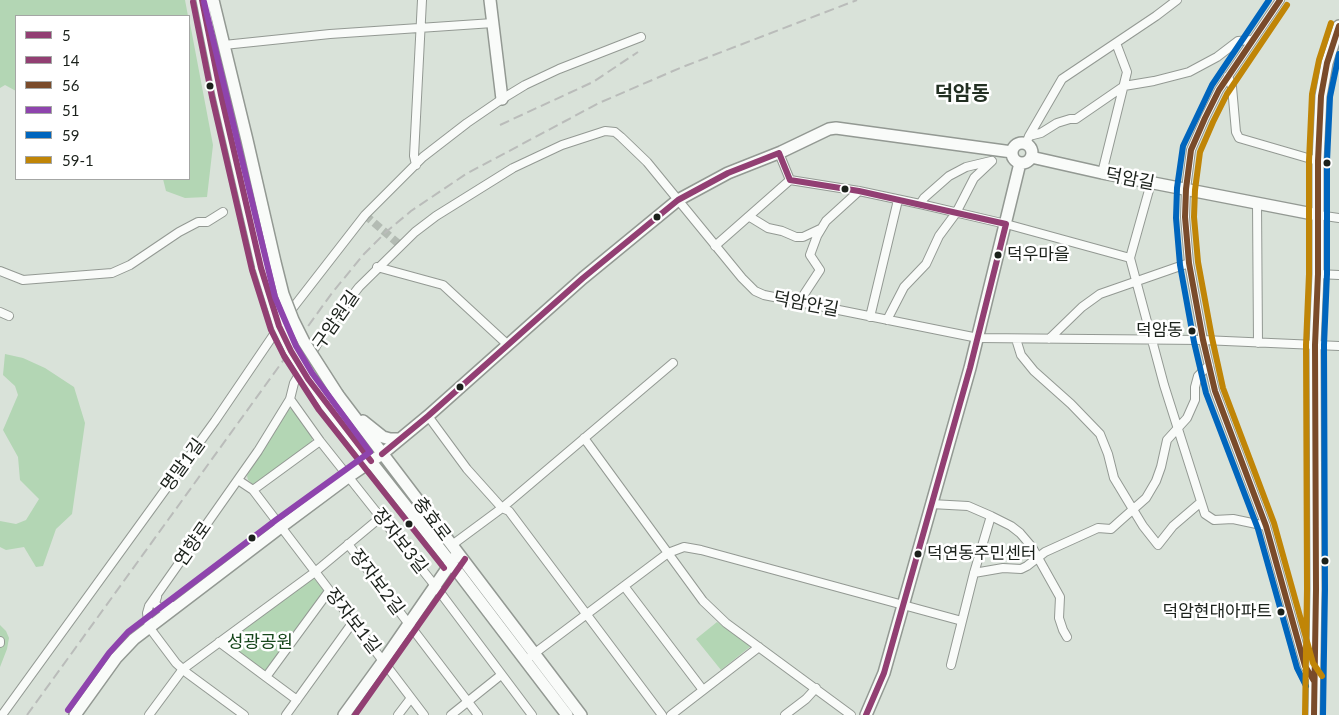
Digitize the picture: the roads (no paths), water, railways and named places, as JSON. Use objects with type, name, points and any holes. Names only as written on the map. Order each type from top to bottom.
[{"type":"main road","name":"충효로","points":[[213,0],[283,294],[297,327],[320,369],[530,657],[567,715]]},
{"type":"main road","points":[[490,0],[502,99]]},
{"type":"main road","name":"충효로","points":[[202,2],[261,268],[279,326],[291,351],[326,405],[371,461],[454,554]]},
{"type":"main road","points":[[1314,715],[1315,345],[1318,274],[1318,161],[1321,96],[1327,63],[1339,26]]},
{"type":"main road","name":"연향로","points":[[76,715],[116,658],[134,639],[280,527],[382,454],[428,416],[613,252],[678,200],[728,173],[779,153],[829,129],[836,128],[1012,152]]},
{"type":"main road","points":[[1028,140],[1031,157],[1026,162],[1020,163],[1014,160],[1013,148],[1028,140]]},
{"type":"main road","name":"덕암길","points":[[1031,157],[1151,183],[1318,215]]},
{"type":"main road","points":[[866,715],[884,673],[978,338],[1020,163]]},
{"type":"main road","points":[[353,415],[383,437],[400,439]]},
{"type":"main road","points":[[344,715],[436,587],[454,554]]},
{"type":"main road","name":"충효로","points":[[530,657],[581,715]]},
{"type":"street","points":[[422,0],[414,156],[416,164],[460,128],[525,85],[559,68],[641,37]]},
{"type":"street","points":[[1028,140],[1062,79],[1177,0]]},
{"type":"street","points":[[1280,0],[1228,76],[1208,111],[1191,150],[1186,189],[1185,217],[1189,263],[1203,340],[1215,391],[1266,526],[1305,666],[1314,681]]},
{"type":"street","points":[[224,45],[493,22]]},
{"type":"street","points":[[1028,140],[1057,123],[1076,119],[1124,86],[1189,72],[1217,57],[1238,41],[1252,40]]},
{"type":"street","points":[[1102,173],[1127,72],[1116,43]]},
{"type":"street","points":[[1228,76],[1232,87],[1236,132],[1239,138],[1318,161]]},
{"type":"street","name":"덕암안길","points":[[400,246],[416,230],[436,216],[513,168],[562,145],[605,131],[614,132],[621,137],[647,162],[715,246],[755,291],[764,295],[978,338],[1203,340],[1339,346]]},
{"type":"street","points":[[887,320],[904,287],[926,264],[939,236],[956,213],[974,178],[992,161],[997,150]]},
{"type":"street","points":[[779,153],[790,180]]},
{"type":"street","points":[[920,204],[924,198],[949,176],[966,168],[992,161]]},
{"type":"street","name":"명말1길","points":[[2,715],[215,420],[285,318],[365,215],[416,164]]},
{"type":"street","points":[[790,180],[859,191],[920,204],[1006,224],[1130,258]]},
{"type":"street","points":[[715,246],[790,180]]},
{"type":"street","points":[[1151,183],[1130,258],[1164,385],[1205,514],[1214,520],[1234,519],[1266,526]]},
{"type":"street","points":[[799,302],[820,270],[810,255],[821,228],[826,221],[859,191]]},
{"type":"street","points":[[870,316],[898,200]]},
{"type":"street","points":[[1257,203],[1258,343]]},
{"type":"street","points":[[0,271],[24,280],[112,273],[130,265],[179,232],[198,222],[207,222],[224,212]]},
{"type":"street","points":[[1318,215],[1339,218]]},
{"type":"street","points":[[750,217],[768,228],[796,237],[803,237],[821,228]]},
{"type":"street","name":"구암원길","points":[[238,480],[290,399],[294,383],[325,331],[359,286],[400,246]]},
{"type":"street","points":[[1049,339],[1082,307],[1100,294],[1189,263]]},
{"type":"street","points":[[377,267],[443,285],[508,345]]},
{"type":"street","points":[[1318,274],[1339,275]]},
{"type":"street","points":[[0,312],[9,316]]},
{"type":"street","points":[[1016,339],[1021,355],[1034,371],[1071,404],[1100,434],[1108,454],[1114,478],[1143,526],[1158,545],[1173,526],[1201,502]]},
{"type":"street","points":[[454,554],[502,508],[673,363]]},
{"type":"street","points":[[974,573],[1003,568],[1021,569],[1045,552],[1098,528],[1111,529],[1146,498],[1156,482],[1167,440],[1192,410],[1195,400],[1195,383],[1198,376],[1209,365]]},
{"type":"street","name":"장자보3길","points":[[290,399],[320,441],[436,587],[532,715]]},
{"type":"street","points":[[428,416],[467,469],[502,508],[509,511],[662,715]]},
{"type":"street","points":[[584,438],[702,600],[726,623],[851,715]]},
{"type":"street","points":[[253,490],[320,441]]},
{"type":"street","points":[[238,480],[253,490],[280,527]]},
{"type":"street","name":"연향로","points":[[149,627],[148,610],[238,480]]},
{"type":"street","points":[[931,504],[968,506],[1011,526],[1027,539],[1060,596],[1059,618],[1067,637]]},
{"type":"street","points":[[951,664],[974,573],[991,516]]},
{"type":"street","points":[[149,715],[183,669],[315,572],[381,517]]},
{"type":"street","name":"장자보1길","points":[[280,527],[384,660],[424,715]]},
{"type":"street","name":"장자보2길","points":[[348,544],[478,715]]},
{"type":"street","points":[[530,657],[668,553],[684,547],[962,621]]},
{"type":"street","points":[[624,586],[703,690]]},
{"type":"street","points":[[266,678],[330,591]]},
{"type":"street","points":[[158,594],[155,603],[159,608],[168,608],[180,604]]},
{"type":"street","points":[[286,715],[354,622]]},
{"type":"street","points":[[149,627],[183,669],[244,715]]},
{"type":"street","points":[[219,642],[297,700]]},
{"type":"street","points":[[671,715],[759,647]]},
{"type":"street","points":[[451,715],[501,675]]},
{"type":"street","points":[[785,715],[806,699],[816,688]]},
{"type":"street","points":[[398,715],[411,698]]},
{"type":"tunnel","points":[[365,215],[400,245]]},
{"type":"railway","points":[[27,715],[332,293],[364,254],[386,232],[411,211],[466,174],[599,103],[680,68],[857,0]]},
{"type":"railway","points":[[500,125],[593,82],[638,52]]},
{"type":"place","name":"덕우마을","points":[[998,255]]},
{"type":"place","name":"덕암동","points":[[1192,331]]},
{"type":"place","name":"덕연동주민센터","points":[[918,554]]},
{"type":"place","name":"덕암현대아파트","points":[[1281,612]]},
{"type":"district","name":"덕암동","points":[[962,94]]},
{"type":"park label","name":"성광공원","points":[[260,642]]}]
